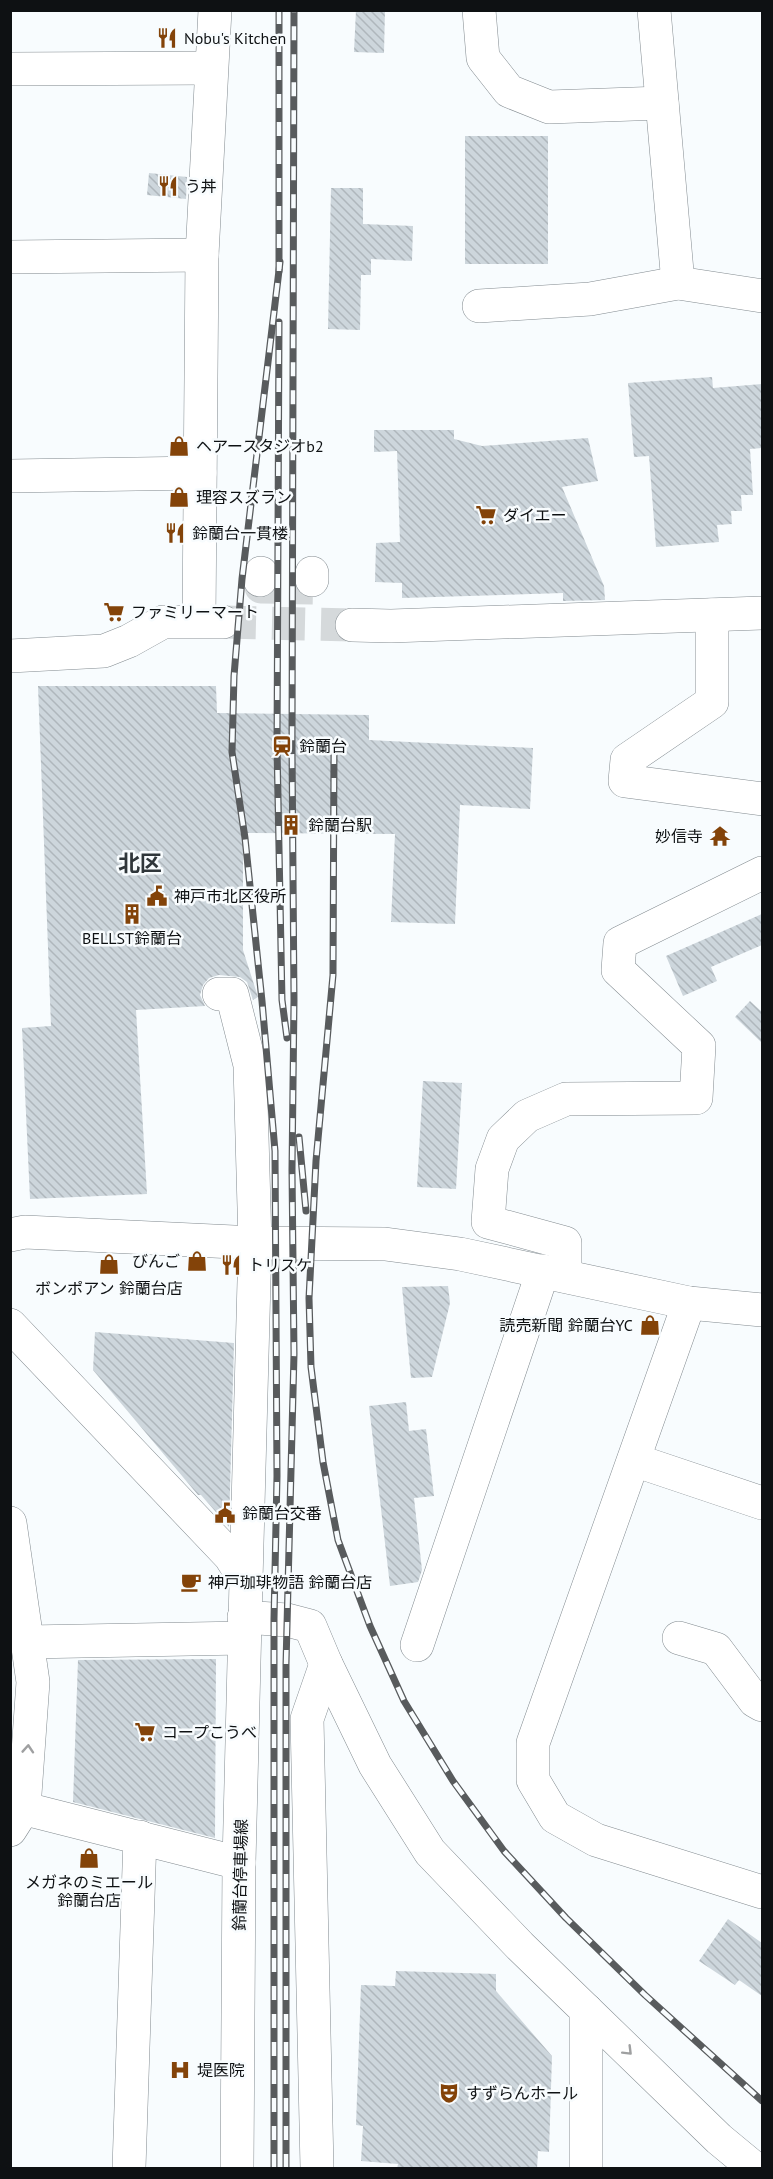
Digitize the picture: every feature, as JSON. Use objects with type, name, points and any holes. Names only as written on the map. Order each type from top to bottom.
[{"type":"street","points":[[10,656],[104,651],[129,641],[163,622],[211,621],[200,473],[202,255],[215,10]]},
{"type":"street","points":[[479,10],[483,58],[509,91],[549,107],[662,103]]},
{"type":"street","points":[[654,10],[678,283]]},
{"type":"street","points":[[10,69],[211,68]]},
{"type":"street","points":[[10,257],[202,255]]},
{"type":"street","points":[[479,306],[590,298],[678,283],[762,296]]},
{"type":"street","points":[[10,476],[200,473]]},
{"type":"street","points":[[352,624],[403,625],[762,614]]},
{"type":"street","points":[[712,615],[712,702],[627,760],[626,781],[762,799]]},
{"type":"street","points":[[417,1645],[565,1243],[488,1222],[492,1169],[502,1139],[527,1116],[566,1099],[696,1098],[699,1046],[618,970],[620,943],[762,873]]},
{"type":"street","name":"鈴蘭台停車場線","points":[[232,996],[250,1065],[255,1243],[239,1863],[237,2169]]},
{"type":"street","points":[[10,1234],[25,1232],[255,1243],[385,1244],[460,1254],[689,1303],[762,1310]]},
{"type":"street","points":[[689,1303],[533,1743],[532,1780],[555,1817],[596,1840],[762,1892]]},
{"type":"street","points":[[10,1325],[230,1556],[246,1581]]},
{"type":"street","points":[[634,1460],[762,1503]]},
{"type":"street","points":[[10,1523],[33,1682],[15,1814],[140,1838],[239,1863]]},
{"type":"street","points":[[28,1642],[244,1627],[287,1620],[310,1626],[375,1765],[430,1852],[586,2010],[719,2139],[754,2169]]},
{"type":"street","points":[[679,1638],[716,1649],[756,1701],[762,1705]]},
{"type":"street","points":[[317,2169],[307,1719],[326,1664]]},
{"type":"street","points":[[129,2169],[140,1838]]},
{"type":"street","points":[[586,2010],[586,2169]]},
{"type":"building","points":[[356,10],[385,10],[384,53],[354,52]]},
{"type":"building","points":[[465,136],[548,136],[548,264],[465,264]]},
{"type":"building","name":"う丼","points":[[149,173],[187,177],[186,199],[147,195]]},
{"type":"building","points":[[331,188],[363,188],[363,224],[413,226],[412,261],[371,259],[371,275],[361,275],[360,330],[328,329]]},
{"type":"building","points":[[712,377],[713,388],[762,384],[762,448],[750,449],[753,495],[741,495],[742,511],[731,511],[732,524],[717,525],[719,542],[656,547],[649,456],[634,457],[628,383]]},
{"type":"building","name":"ダイエー","points":[[374,430],[454,430],[454,439],[482,446],[588,438],[598,481],[562,487],[604,586],[605,600],[563,601],[563,593],[402,598],[402,583],[375,582],[376,543],[400,542],[397,451],[374,452]]},
{"type":"building","name":"BELLST鈴蘭台","points":[[38,686],[216,686],[217,713],[369,715],[369,740],[533,748],[530,809],[460,805],[455,924],[391,922],[395,834],[243,833],[243,950],[258,997],[253,1000],[247,982],[240,977],[219,975],[209,978],[203,985],[200,995],[205,1006],[136,1010],[147,1194],[30,1199],[22,1028],[51,1026]]},
{"type":"building","points":[[762,914],[762,945],[711,967],[717,981],[683,996],[666,956]]},
{"type":"building","points":[[750,1001],[762,1012],[762,1043],[735,1017]]},
{"type":"building","points":[[423,1081],[462,1083],[456,1189],[417,1187]]},
{"type":"building","points":[[448,1286],[450,1303],[432,1377],[411,1378],[402,1287]]},
{"type":"building","points":[[95,1332],[234,1343],[229,1527],[201,1495],[198,1495],[93,1370]]},
{"type":"building","points":[[406,1402],[409,1431],[426,1429],[434,1496],[414,1498],[422,1570],[418,1582],[390,1586],[369,1406]]},
{"type":"building","name":"コープこうべ","points":[[216,1659],[215,1838],[73,1802],[78,1660]]},
{"type":"building","points":[[728,1919],[762,1943],[762,1996],[739,1980],[735,1985],[699,1961]]},
{"type":"building","points":[[396,1971],[496,1974],[496,1991],[552,2056],[549,2152],[538,2151],[537,2169],[397,2169],[398,2164],[361,2161],[363,2126],[356,2125],[361,1985],[395,1986]]},
{"type":"tunnel","points":[[261,573],[261,587],[313,588]]},
{"type":"tunnel","points":[[223,622],[352,625]]},
{"type":"railway","points":[[279,10],[279,271]]},
{"type":"railway","points":[[286,2168],[286,1664],[294,1354],[292,1170],[294,10]]},
{"type":"railway","points":[[274,2168],[274,1619],[277,1476],[275,1151],[245,838],[232,752],[234,676],[242,579],[280,262]]},
{"type":"railway","points":[[279,322],[277,747],[282,1000],[287,1038]]},
{"type":"railway","points":[[334,750],[333,975],[316,1161],[309,1298],[311,1367],[323,1462],[338,1540],[370,1626],[404,1701],[453,1781],[504,1851],[566,1918],[645,1995],[762,2101]]},
{"type":"railway","points":[[299,1137],[306,1211]]},
{"type":"place","name":"Nobu's Kitchen","points":[[167,38]]},
{"type":"place","name":"う丼","points":[[168,186]]},
{"type":"place","name":"ヘアースタジオb2","points":[[179,446]]},
{"type":"place","name":"理容スズラン","points":[[179,497]]},
{"type":"place","name":"ダイエー","points":[[486,515]]},
{"type":"place","name":"鈴蘭台一貫楼","points":[[175,533]]},
{"type":"place","name":"ファミリーマート","points":[[114,612]]},
{"type":"place","name":"鈴蘭台","points":[[282,746]]},
{"type":"place","name":"鈴蘭台駅","points":[[291,825]]},
{"type":"place","name":"妙信寺","points":[[720,836]]},
{"type":"place","name":"神戸市北区役所","points":[[157,896]]},
{"type":"place","name":"BELLST鈴蘭台","points":[[132,914]]},
{"type":"place","name":"びんご","points":[[197,1261]]},
{"type":"place","name":"ボンポアン 鈴蘭台店","points":[[109,1264]]},
{"type":"place","name":"トリスケ","points":[[231,1265]]},
{"type":"place","name":"読売新聞 鈴蘭台YC","points":[[650,1325]]},
{"type":"place","name":"鈴蘭台交番","points":[[225,1513]]},
{"type":"place","name":"神戸珈琲物語 鈴蘭台店","points":[[191,1582]]},
{"type":"place","name":"コープこうべ","points":[[145,1732]]},
{"type":"place","name":"メガネのミエール 鈴蘭台店","points":[[89,1858]]},
{"type":"place","name":"堤医院","points":[[180,2070]]},
{"type":"place","name":"すずらんホール","points":[[449,2093]]},
{"type":"district","name":"北区","points":[[140,863]]}]
